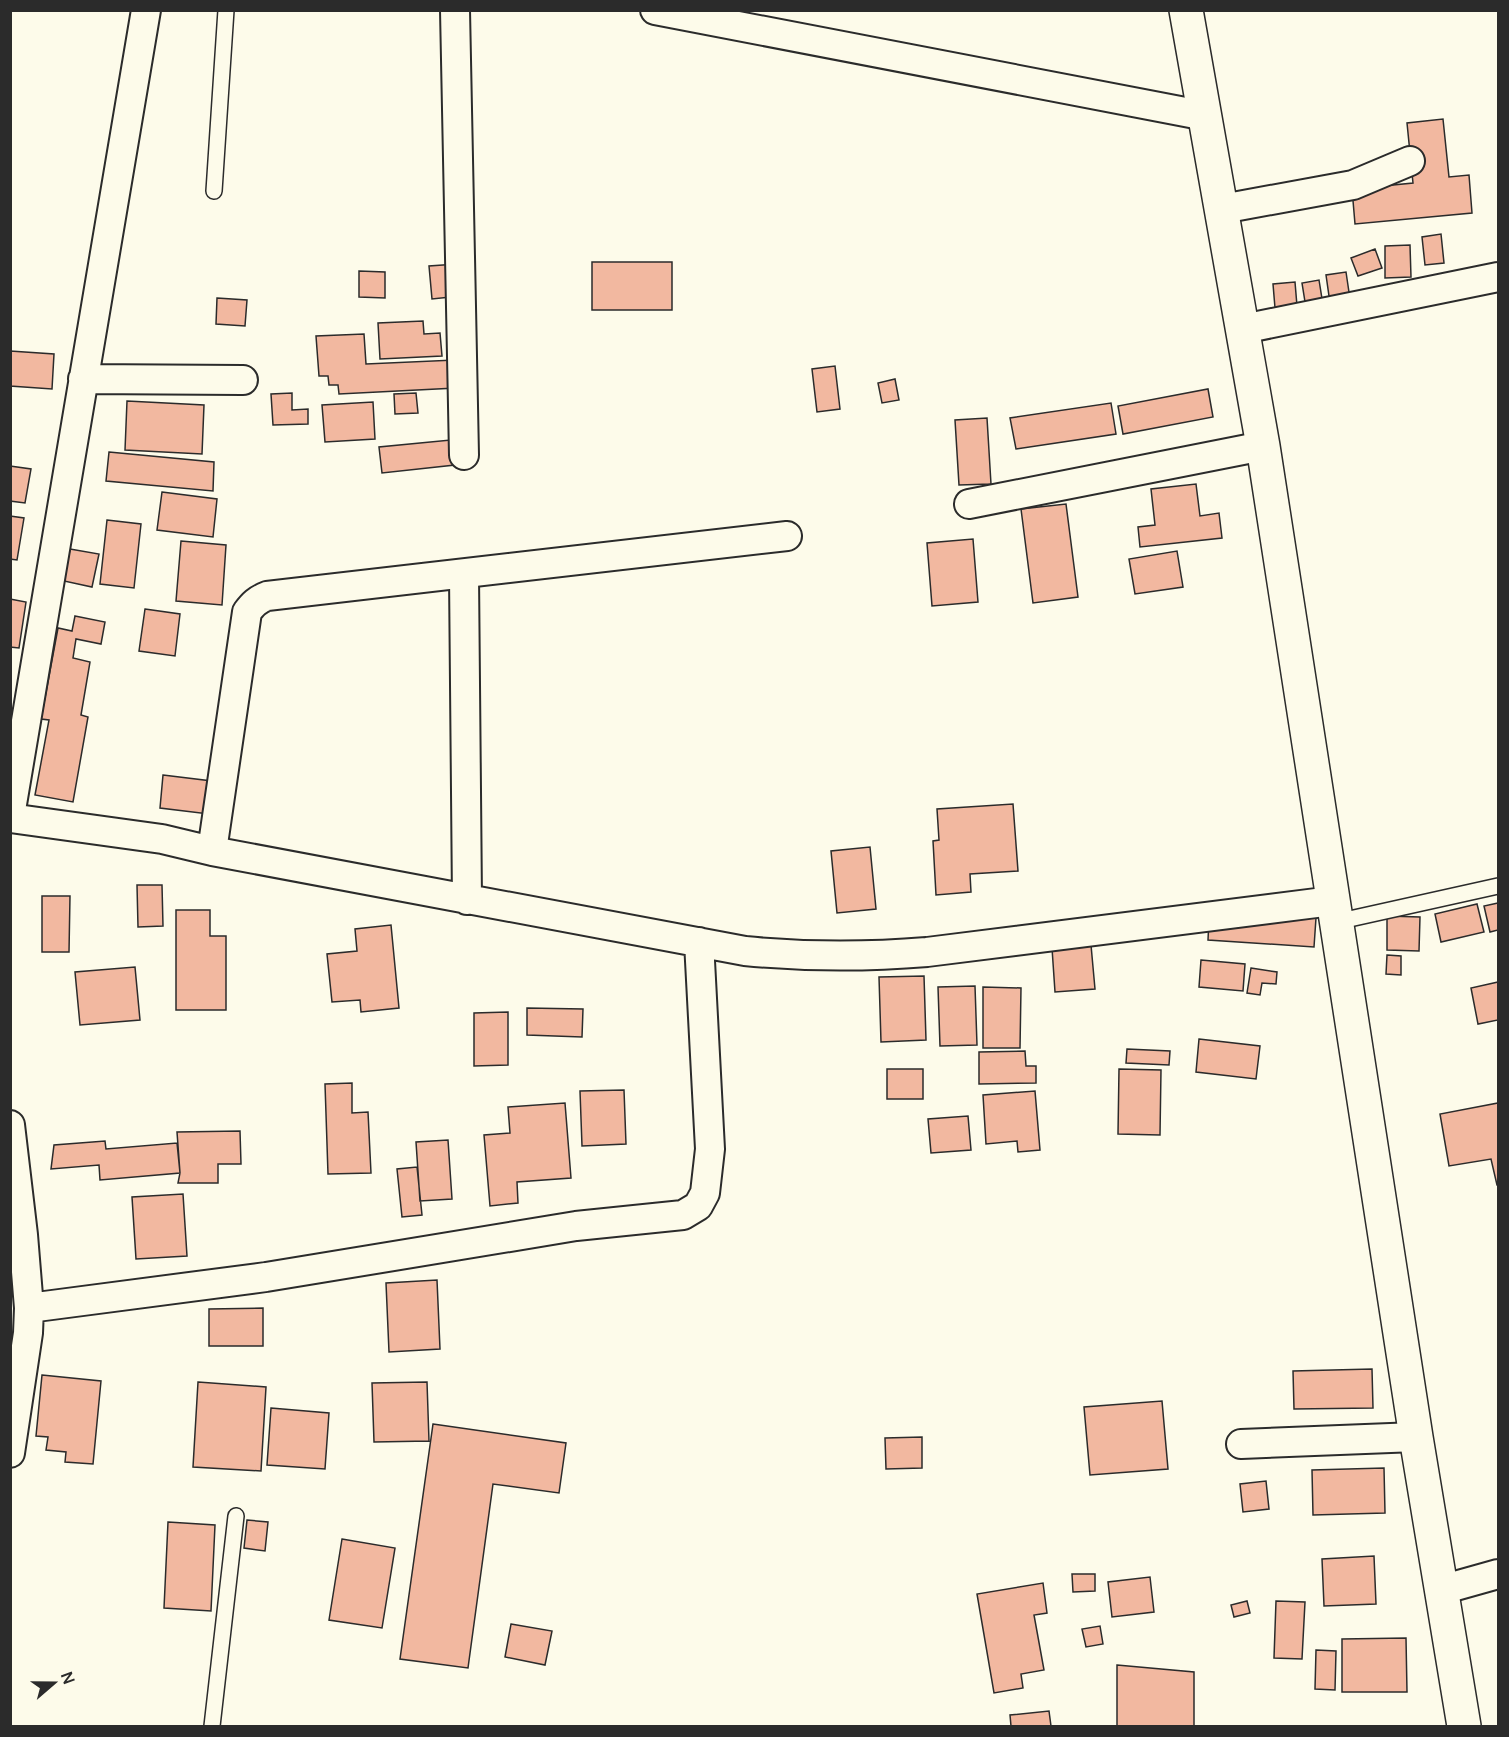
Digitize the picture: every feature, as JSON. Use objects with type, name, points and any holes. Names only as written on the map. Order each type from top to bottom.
[{"type":"street","points":[[146,10],[10,817],[162,839],[212,851],[467,900],[745,951],[790,956],[887,955],[1334,911]]},
{"type":"street","points":[[455,10],[464,455]]},
{"type":"street","points":[[655,10],[1206,116]]},
{"type":"street","points":[[1186,10],[1263,446],[1416,1437],[1464,1726]]},
{"type":"street","points":[[1222,209],[1353,185],[1410,161]]},
{"type":"street","points":[[1243,329],[1498,277]]},
{"type":"street","points":[[83,379],[243,380]]},
{"type":"street","points":[[969,504],[1263,446]]},
{"type":"street","points":[[212,851],[247,612],[253,603],[267,596],[787,536]]},
{"type":"street","points":[[464,575],[467,900]]},
{"type":"street","points":[[29,1308],[266,1277],[519,1234],[683,1215],[691,1211],[698,1206],[705,1193],[710,1149],[699,942]]},
{"type":"street","points":[[10,1125],[24,1235],[29,1308],[28,1333],[10,1453]]},
{"type":"street","points":[[1240,1444],[1416,1437]]},
{"type":"street","points":[[1441,1590],[1498,1574]]},
{"type":"lane","points":[[214,191],[226,10]]},
{"type":"lane","points":[[1334,911],[1498,885]]},
{"type":"lane","points":[[212,1726],[236,1516]]},
{"type":"building","points":[[1443,119],[1449,177],[1469,175],[1472,213],[1355,224],[1352,189],[1413,183],[1407,123]]},
{"type":"building","points":[[1441,234],[1444,263],[1425,265],[1422,237]]},
{"type":"building","points":[[1410,245],[1411,277],[1385,278],[1385,246]]},
{"type":"building","points":[[1375,249],[1382,268],[1358,276],[1351,258]]},
{"type":"building","points":[[592,262],[672,262],[672,310],[592,310]]},
{"type":"building","points":[[457,264],[460,296],[432,299],[429,266]]},
{"type":"building","points":[[359,271],[385,272],[385,298],[359,297]]},
{"type":"building","points":[[1346,272],[1350,299],[1330,303],[1326,275]]},
{"type":"building","points":[[1319,280],[1323,305],[1306,308],[1302,283]]},
{"type":"building","points":[[1295,282],[1297,306],[1275,308],[1273,284]]},
{"type":"building","points":[[217,298],[247,300],[245,326],[216,324]]},
{"type":"building","points":[[423,321],[424,334],[440,333],[442,356],[380,359],[378,323]]},
{"type":"building","points":[[364,334],[366,364],[455,360],[456,388],[339,394],[338,385],[329,385],[328,376],[319,376],[316,336]]},
{"type":"building","points":[[10,351],[54,354],[52,389],[10,386]]},
{"type":"building","points":[[835,366],[840,409],[817,412],[812,369]]},
{"type":"building","points":[[895,379],[899,400],[882,403],[878,383]]},
{"type":"building","points":[[1208,389],[1213,417],[1123,434],[1118,406]]},
{"type":"building","points":[[292,393],[292,410],[308,409],[308,424],[273,425],[271,394]]},
{"type":"building","points":[[416,393],[418,413],[395,414],[394,394]]},
{"type":"building","points":[[127,401],[204,405],[202,454],[125,450]]},
{"type":"building","points":[[373,402],[375,439],[325,442],[322,405]]},
{"type":"building","points":[[1111,403],[1116,434],[1016,449],[1010,418]]},
{"type":"building","points":[[987,418],[991,484],[959,485],[955,420]]},
{"type":"building","points":[[461,439],[464,464],[382,473],[379,447]]},
{"type":"building","points":[[109,452],[214,462],[213,491],[106,481]]},
{"type":"building","points":[[10,466],[31,469],[25,503],[10,501]]},
{"type":"building","points":[[1196,484],[1200,516],[1219,513],[1222,538],[1140,547],[1138,527],[1155,525],[1151,489]]},
{"type":"building","points":[[162,492],[217,499],[213,537],[157,530]]},
{"type":"building","points":[[1066,504],[1078,597],[1033,603],[1021,509]]},
{"type":"building","points":[[10,516],[24,518],[17,560],[10,559]]},
{"type":"building","points":[[107,520],[141,524],[134,588],[100,584]]},
{"type":"building","points":[[973,539],[978,602],[932,606],[927,543]]},
{"type":"building","points":[[181,541],[226,545],[222,605],[176,601]]},
{"type":"building","points":[[70,549],[99,554],[92,587],[64,581]]},
{"type":"building","points":[[1177,551],[1183,587],[1135,594],[1129,559]]},
{"type":"building","points":[[10,599],[26,602],[19,648],[10,647]]},
{"type":"building","points":[[145,609],[180,614],[175,656],[139,651]]},
{"type":"building","points":[[75,616],[105,622],[101,644],[76,639],[73,658],[90,662],[81,715],[88,717],[73,802],[35,795],[49,720],[41,719],[58,628],[72,631]]},
{"type":"building","points":[[163,775],[220,782],[217,815],[160,808]]},
{"type":"building","points":[[1013,804],[1018,871],[970,874],[971,892],[936,895],[933,841],[939,840],[937,809]]},
{"type":"building","points":[[870,847],[876,909],[837,913],[831,851]]},
{"type":"building","points":[[137,885],[162,885],[163,926],[138,927]]},
{"type":"building","points":[[42,896],[70,896],[69,952],[42,952]]},
{"type":"building","points":[[1498,903],[1498,930],[1490,932],[1484,906]]},
{"type":"building","points":[[1477,904],[1484,932],[1441,942],[1435,914]]},
{"type":"building","points":[[176,910],[210,910],[210,936],[226,936],[226,1010],[176,1010]]},
{"type":"building","points":[[1236,913],[1316,918],[1314,947],[1208,940],[1209,919]]},
{"type":"building","points":[[1387,916],[1420,917],[1419,951],[1387,950]]},
{"type":"building","points":[[391,925],[399,1008],[361,1012],[360,1000],[332,1002],[327,954],[357,951],[355,929]]},
{"type":"building","points":[[1091,945],[1095,989],[1055,992],[1052,948]]},
{"type":"building","points":[[1387,955],[1401,956],[1401,975],[1386,974]]},
{"type":"building","points":[[1201,960],[1245,964],[1243,991],[1199,987]]},
{"type":"building","points":[[135,967],[140,1020],[80,1025],[75,972]]},
{"type":"building","points":[[1251,968],[1277,972],[1276,984],[1262,983],[1260,995],[1247,993]]},
{"type":"building","points":[[924,976],[926,1040],[881,1042],[879,977]]},
{"type":"building","points":[[1498,982],[1498,1020],[1478,1024],[1471,988]]},
{"type":"building","points":[[975,986],[977,1045],[940,1046],[938,987]]},
{"type":"building","points":[[983,987],[1021,988],[1020,1048],[983,1048]]},
{"type":"building","points":[[527,1008],[583,1009],[582,1037],[527,1035]]},
{"type":"building","points":[[508,1012],[508,1065],[474,1066],[474,1013]]},
{"type":"building","points":[[1199,1039],[1260,1046],[1256,1079],[1196,1072]]},
{"type":"building","points":[[1127,1049],[1170,1051],[1169,1065],[1126,1063]]},
{"type":"building","points":[[1025,1051],[1026,1066],[1036,1066],[1036,1083],[979,1084],[979,1052]]},
{"type":"building","points":[[887,1069],[923,1069],[923,1099],[887,1099]]},
{"type":"building","points":[[1119,1069],[1161,1070],[1160,1135],[1118,1134]]},
{"type":"building","points":[[352,1083],[352,1113],[368,1112],[371,1173],[328,1174],[325,1084]]},
{"type":"building","points":[[624,1090],[626,1144],[582,1146],[580,1091]]},
{"type":"building","points":[[1035,1091],[1040,1150],[1018,1152],[1017,1141],[986,1144],[983,1095]]},
{"type":"building","points":[[565,1103],[571,1178],[517,1182],[518,1203],[490,1206],[484,1135],[510,1133],[508,1107]]},
{"type":"building","points":[[1498,1103],[1497,1185],[1491,1159],[1449,1166],[1440,1114]]},
{"type":"building","points":[[968,1116],[971,1150],[931,1153],[928,1119]]},
{"type":"building","points":[[240,1131],[241,1164],[218,1164],[218,1183],[178,1183],[180,1173],[177,1132]]},
{"type":"building","points":[[448,1140],[452,1199],[420,1201],[416,1142]]},
{"type":"building","points":[[105,1141],[106,1149],[177,1143],[180,1173],[100,1180],[99,1165],[51,1169],[54,1145]]},
{"type":"building","points":[[417,1167],[422,1215],[402,1217],[397,1169]]},
{"type":"building","points":[[183,1194],[187,1256],[136,1259],[132,1197]]},
{"type":"building","points":[[437,1280],[440,1349],[389,1352],[386,1283]]},
{"type":"building","points":[[263,1308],[263,1346],[209,1346],[209,1309]]},
{"type":"building","points":[[1372,1369],[1373,1408],[1294,1409],[1293,1371]]},
{"type":"building","points":[[42,1375],[101,1381],[93,1464],[65,1462],[66,1452],[46,1450],[48,1437],[36,1436]]},
{"type":"building","points":[[198,1382],[266,1387],[261,1471],[193,1467]]},
{"type":"building","points":[[427,1382],[429,1441],[374,1442],[372,1383]]},
{"type":"building","points":[[1162,1401],[1168,1469],[1090,1475],[1084,1407]]},
{"type":"building","points":[[271,1408],[329,1413],[325,1469],[267,1465]]},
{"type":"building","points":[[433,1424],[566,1443],[559,1493],[493,1484],[468,1668],[400,1659]]},
{"type":"building","points":[[922,1437],[922,1468],[886,1469],[885,1438]]},
{"type":"building","points":[[1384,1468],[1385,1513],[1313,1515],[1312,1470]]},
{"type":"building","points":[[1266,1481],[1269,1509],[1243,1512],[1240,1484]]},
{"type":"building","points":[[247,1520],[268,1522],[265,1551],[244,1548]]},
{"type":"building","points":[[168,1522],[215,1525],[211,1611],[164,1608]]},
{"type":"building","points":[[342,1539],[395,1548],[382,1628],[329,1620]]},
{"type":"building","points":[[1374,1556],[1376,1604],[1324,1606],[1322,1559]]},
{"type":"building","points":[[1072,1574],[1095,1574],[1095,1591],[1073,1592]]},
{"type":"building","points":[[1150,1577],[1154,1612],[1112,1617],[1108,1582]]},
{"type":"building","points":[[1043,1583],[1047,1613],[1034,1615],[1044,1670],[1021,1674],[1023,1688],[994,1693],[977,1594]]},
{"type":"building","points":[[1247,1601],[1250,1613],[1234,1617],[1231,1605]]},
{"type":"building","points":[[1276,1601],[1305,1602],[1302,1659],[1274,1658]]},
{"type":"building","points":[[511,1624],[552,1631],[545,1665],[505,1657]]},
{"type":"building","points":[[1100,1626],[1103,1644],[1086,1647],[1082,1629]]},
{"type":"building","points":[[1406,1638],[1407,1692],[1342,1692],[1342,1639]]},
{"type":"building","points":[[1316,1650],[1336,1651],[1335,1690],[1315,1689]]},
{"type":"building","points":[[1117,1665],[1194,1672],[1194,1726],[1117,1726]]},
{"type":"building","points":[[1049,1711],[1051,1726],[1011,1726],[1010,1715]]}]
